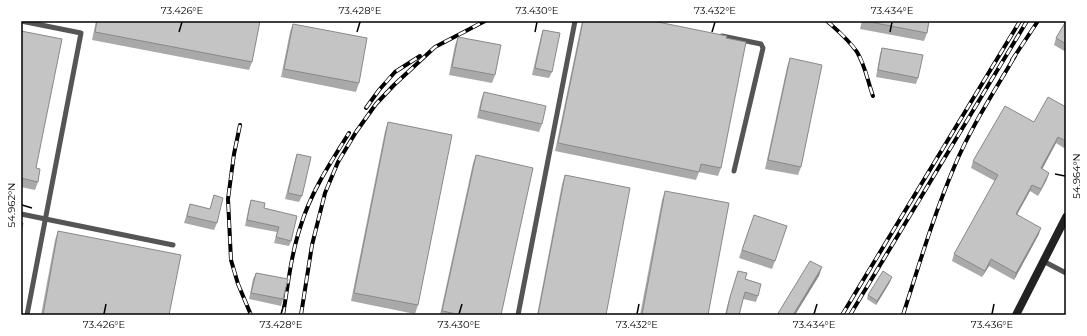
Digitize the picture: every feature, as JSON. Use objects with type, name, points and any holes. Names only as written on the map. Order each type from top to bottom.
[{"type":"main road","points":[[1016,315],[1066,217]]},
{"type":"lane","points":[[21,21],[81,33],[27,315]]},
{"type":"lane","points":[[518,315],[575,21]]},
{"type":"lane","points":[[716,35],[761,44],[763,48],[734,171]]},
{"type":"lane","points":[[21,214],[173,245]]},
{"type":"lane","points":[[1043,262],[1066,272]]},
{"type":"building","points":[[97,21],[260,21],[252,62],[95,32]]},
{"type":"building","points":[[583,21],[653,21],[727,36],[726,38],[746,42],[721,168],[701,164],[699,172],[558,143]]},
{"type":"building","points":[[865,21],[929,21],[927,33]]},
{"type":"building","points":[[1066,21],[1066,44],[1056,38]]},
{"type":"building","points":[[293,24],[367,38],[359,83],[284,69]]},
{"type":"building","points":[[543,30],[560,33],[552,72],[535,68]]},
{"type":"building","points":[[21,31],[62,39],[36,168],[40,169],[38,182],[21,178]]},
{"type":"building","points":[[458,37],[501,45],[495,75],[452,67]]},
{"type":"building","points":[[882,48],[923,55],[918,78],[878,70]]},
{"type":"building","points":[[790,58],[822,65],[801,167],[768,160]]},
{"type":"building","points":[[484,92],[546,106],[542,124],[480,110]]},
{"type":"building","points":[[1048,97],[1066,107],[1066,141],[1058,137],[1041,168],[1049,173],[1041,189],[1032,185],[1016,214],[1041,228],[1016,273],[991,259],[985,271],[954,254],[998,175],[973,161],[1005,106],[1034,122]]},
{"type":"building","points":[[388,122],[452,135],[418,305],[354,293]]},
{"type":"building","points":[[297,154],[311,157],[302,196],[288,193]]},
{"type":"building","points":[[476,155],[533,168],[501,315],[462,315],[442,311]]},
{"type":"building","points":[[565,175],[630,188],[606,315],[538,315]]},
{"type":"building","points":[[665,191],[729,203],[708,315],[642,315]]},
{"type":"building","points":[[214,195],[223,198],[217,223],[187,216],[190,204],[210,209]]},
{"type":"building","points":[[251,200],[265,203],[264,208],[297,216],[291,241],[276,237],[279,227],[247,220]]},
{"type":"building","points":[[754,215],[787,226],[775,261],[742,250]]},
{"type":"building","points":[[21,222],[23,223],[21,233]]},
{"type":"building","points":[[58,231],[181,255],[169,315],[43,315]]},
{"type":"building","points":[[810,261],[822,267],[793,315],[777,315]]},
{"type":"building","points":[[738,271],[747,273],[745,279],[761,284],[758,296],[745,292],[739,315],[726,315],[730,297]]},
{"type":"building","points":[[883,271],[892,277],[877,301],[868,295]]},
{"type":"building","points":[[256,273],[288,279],[283,299],[251,293]]},
{"type":"railway","points":[[301,315],[312,245],[325,193],[338,162],[356,132],[376,104],[435,47],[485,21]]},
{"type":"railway","points":[[827,21],[847,39],[857,52],[873,96]]},
{"type":"railway","points":[[842,315],[1020,21]]},
{"type":"railway","points":[[850,315],[1027,21]]},
{"type":"railway","points":[[1012,60],[1038,21]]},
{"type":"railway","points":[[366,108],[395,72],[420,56]]},
{"type":"railway","points":[[903,315],[947,183],[975,123],[1015,56]]},
{"type":"railway","points":[[240,125],[234,154],[228,199],[231,260],[238,284],[251,315]]},
{"type":"railway","points":[[283,315],[292,258],[305,213],[322,178],[349,133]]}]
